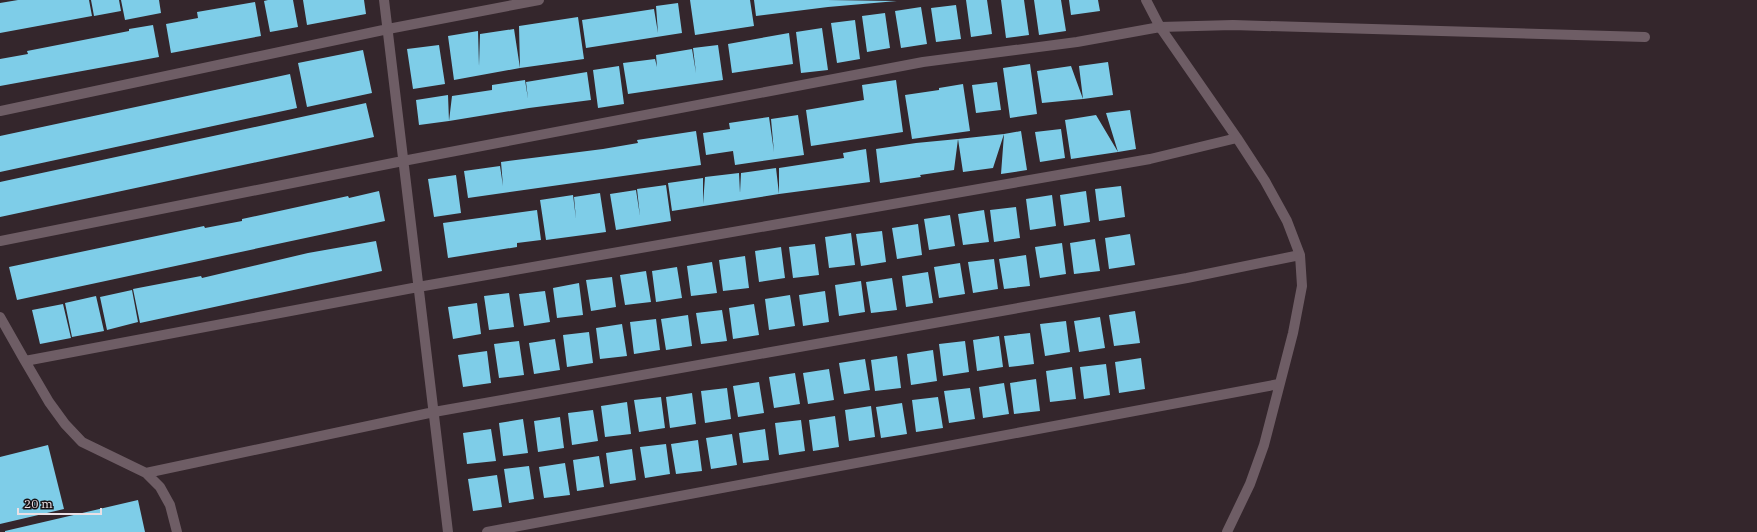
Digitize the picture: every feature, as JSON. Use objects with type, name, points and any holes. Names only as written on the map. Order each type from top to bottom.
[{"type":"street","points":[[384,0],[448,532]]},
{"type":"street","points":[[0,111],[388,29],[538,0]]},
{"type":"street","points":[[1146,0],[1160,27],[1238,138],[1265,181],[1287,222],[1300,255],[1302,286],[1293,334],[1264,446],[1250,484],[1226,532]]},
{"type":"street","points":[[0,241],[403,161],[923,62],[1077,42],[1160,27],[1233,25],[1645,37]]},
{"type":"street","points":[[25,361],[418,287],[1142,160],[1238,138]]},
{"type":"street","points":[[146,474],[434,412],[1187,278],[1300,255]]},
{"type":"street","points":[[0,319],[49,402],[65,424],[82,442],[146,474],[160,487],[170,505],[178,532]]},
{"type":"street","points":[[487,532],[1279,384]]},
{"type":"building","points":[[18,0],[89,0],[92,16],[0,33],[0,3]]},
{"type":"building","points":[[91,0],[119,0],[121,11],[94,16]]},
{"type":"building","points":[[121,0],[159,0],[161,13],[125,20]]},
{"type":"building","points":[[293,0],[298,27],[270,32],[264,1]]},
{"type":"building","points":[[303,0],[364,0],[366,14],[307,25]]},
{"type":"building","points":[[690,0],[750,0],[754,26],[695,35]]},
{"type":"building","points":[[754,0],[897,1],[828,7],[756,16]]},
{"type":"building","points":[[966,0],[987,0],[992,34],[971,37]]},
{"type":"building","points":[[1001,0],[1024,0],[1029,35],[1006,38]]},
{"type":"building","points":[[1034,0],[1061,0],[1066,31],[1039,35]]},
{"type":"building","points":[[1069,0],[1098,0],[1100,11],[1071,15]]},
{"type":"building","points":[[255,2],[261,36],[171,53],[166,24],[198,18],[197,12]]},
{"type":"building","points":[[678,3],[682,33],[586,48],[582,20],[654,9],[658,33],[656,6]]},
{"type":"building","points":[[956,5],[961,39],[936,42],[931,8]]},
{"type":"building","points":[[921,7],[927,44],[901,48],[895,11]]},
{"type":"building","points":[[885,13],[890,48],[867,52],[862,16]]},
{"type":"building","points":[[578,17],[584,59],[520,68],[519,26]]},
{"type":"building","points":[[855,20],[860,59],[837,63],[831,23]]},
{"type":"building","points":[[153,25],[159,57],[0,86],[0,59],[28,54],[27,51]]},
{"type":"building","points":[[822,28],[828,70],[801,73],[796,32]]},
{"type":"building","points":[[514,29],[520,68],[454,80],[448,36],[478,31],[479,66],[480,34]]},
{"type":"building","points":[[789,33],[793,64],[732,73],[728,44]]},
{"type":"building","points":[[439,45],[445,84],[413,89],[407,49]]},
{"type":"building","points":[[718,45],[723,80],[628,94],[623,63],[655,59],[657,67],[656,55],[692,49],[696,73],[693,48]]},
{"type":"building","points":[[363,50],[372,93],[307,107],[298,63]]},
{"type":"building","points":[[1108,62],[1113,95],[1083,99],[1079,66]]},
{"type":"building","points":[[1030,64],[1037,114],[1010,118],[1003,68]]},
{"type":"building","points":[[619,66],[624,104],[598,108],[593,70]]},
{"type":"building","points":[[1071,66],[1083,99],[1042,103],[1037,71]]},
{"type":"building","points":[[587,72],[591,100],[449,121],[452,96],[492,90],[492,85],[525,80],[528,99],[526,82]]},
{"type":"building","points":[[290,74],[297,108],[0,172],[0,136]]},
{"type":"building","points":[[896,80],[903,132],[811,146],[806,110],[864,100],[862,85]]},
{"type":"building","points":[[997,82],[1001,110],[976,113],[972,85]]},
{"type":"building","points":[[963,84],[970,131],[912,139],[905,95],[939,90],[939,88]]},
{"type":"building","points":[[448,95],[449,121],[419,125],[416,100]]},
{"type":"building","points":[[366,103],[374,137],[0,217],[0,182]]},
{"type":"building","points":[[1130,110],[1136,149],[1118,152],[1106,113]]},
{"type":"building","points":[[798,115],[804,155],[735,165],[733,151],[706,155],[703,133],[730,129],[729,123],[769,117],[774,152],[771,119]]},
{"type":"building","points":[[1096,115],[1118,152],[1071,159],[1065,120]]},
{"type":"building","points":[[1061,129],[1065,158],[1040,162],[1035,132]]},
{"type":"building","points":[[696,131],[701,165],[468,198],[464,171],[500,166],[503,186],[501,162],[603,149],[638,143],[637,140]]},
{"type":"building","points":[[1021,131],[1027,170],[1001,174],[1004,134]]},
{"type":"building","points":[[1004,134],[993,168],[963,172],[958,139]]},
{"type":"building","points":[[958,139],[954,170],[880,183],[876,149]]},
{"type":"building","points":[[866,149],[870,182],[779,194],[779,168],[844,158],[843,153]]},
{"type":"building","points":[[776,168],[779,194],[672,211],[668,183],[703,178],[703,204],[705,177],[739,173],[740,193],[741,173]]},
{"type":"building","points":[[456,175],[461,213],[434,217],[428,179]]},
{"type":"building","points":[[666,185],[671,221],[616,230],[610,194],[636,190],[640,216],[637,189]]},
{"type":"building","points":[[1121,186],[1125,217],[1099,221],[1095,189]]},
{"type":"building","points":[[379,191],[385,221],[17,300],[9,267],[204,226],[205,228],[242,221],[242,219],[348,196],[349,198]]},
{"type":"building","points":[[1086,191],[1090,222],[1064,226],[1060,195]]},
{"type":"building","points":[[600,193],[606,232],[546,240],[540,200],[573,195],[576,219],[574,197]]},
{"type":"building","points":[[1052,195],[1056,226],[1030,230],[1026,199]]},
{"type":"building","points":[[1016,207],[1020,238],[994,242],[990,210]]},
{"type":"building","points":[[537,210],[541,240],[517,243],[517,247],[448,258],[443,223]]},
{"type":"building","points":[[984,210],[989,242],[963,245],[958,214]]},
{"type":"building","points":[[950,215],[955,246],[929,250],[924,219]]},
{"type":"building","points":[[918,224],[922,255],[897,259],[892,228]]},
{"type":"building","points":[[882,231],[886,262],[861,266],[856,234]]},
{"type":"building","points":[[851,233],[855,265],[829,268],[825,237]]},
{"type":"building","points":[[1130,234],[1135,265],[1109,269],[1105,238]]},
{"type":"building","points":[[1095,239],[1100,271],[1074,274],[1070,243]]},
{"type":"building","points":[[376,241],[382,271],[140,323],[133,289],[201,276],[202,278],[308,253]]},
{"type":"building","points":[[1062,243],[1066,274],[1040,278],[1035,247]]},
{"type":"building","points":[[815,244],[819,275],[793,278],[789,247]]},
{"type":"building","points":[[781,247],[785,278],[759,282],[755,251]]},
{"type":"building","points":[[1026,255],[1030,286],[1004,289],[999,259]]},
{"type":"building","points":[[745,256],[749,288],[723,291],[719,260]]},
{"type":"building","points":[[994,259],[998,289],[973,293],[968,262]]},
{"type":"building","points":[[712,262],[717,293],[691,296],[687,266]]},
{"type":"building","points":[[960,263],[965,294],[939,298],[934,267]]},
{"type":"building","points":[[677,267],[682,298],[656,302],[652,271]]},
{"type":"building","points":[[646,271],[651,302],[625,305],[620,275]]},
{"type":"building","points":[[928,272],[933,303],[906,307],[902,276]]},
{"type":"building","points":[[612,277],[616,307],[591,311],[586,280]]},
{"type":"building","points":[[892,278],[897,310],[871,313],[866,282]]},
{"type":"building","points":[[861,281],[865,312],[839,316],[835,285]]},
{"type":"building","points":[[579,283],[583,315],[557,318],[553,288]]},
{"type":"building","points":[[132,290],[138,322],[107,330],[100,297]]},
{"type":"building","points":[[545,291],[550,322],[524,326],[519,294]]},
{"type":"building","points":[[825,291],[829,322],[803,326],[799,295]]},
{"type":"building","points":[[509,293],[514,327],[489,330],[484,296]]},
{"type":"building","points":[[790,295],[795,326],[769,330],[765,299]]},
{"type":"building","points":[[96,296],[104,331],[72,337],[65,303]]},
{"type":"building","points":[[477,303],[481,334],[453,339],[448,307]]},
{"type":"building","points":[[63,304],[71,338],[40,344],[32,310]]},
{"type":"building","points":[[754,304],[759,335],[733,339],[729,308]]},
{"type":"building","points":[[722,310],[727,341],[701,344],[696,313]]},
{"type":"building","points":[[1135,311],[1140,343],[1114,346],[1109,315]]},
{"type":"building","points":[[688,315],[692,346],[666,350],[661,319]]},
{"type":"building","points":[[1100,317],[1105,348],[1079,352],[1074,321]]},
{"type":"building","points":[[656,319],[660,350],[634,354],[630,322]]},
{"type":"building","points":[[1066,321],[1070,352],[1045,356],[1040,324]]},
{"type":"building","points":[[622,324],[627,356],[600,359],[596,328]]},
{"type":"building","points":[[589,332],[593,363],[567,367],[563,335]]},
{"type":"building","points":[[1030,333],[1034,364],[1009,367],[1004,336]]},
{"type":"building","points":[[999,336],[1003,367],[977,371],[973,340]]},
{"type":"building","points":[[555,339],[560,370],[534,374],[529,343]]},
{"type":"building","points":[[519,341],[524,375],[499,378],[494,344]]},
{"type":"building","points":[[965,341],[969,372],[943,376],[939,344]]},
{"type":"building","points":[[933,350],[937,381],[911,385],[907,354]]},
{"type":"building","points":[[487,351],[491,383],[463,387],[458,355]]},
{"type":"building","points":[[897,356],[901,388],[875,391],[871,360]]},
{"type":"building","points":[[1141,358],[1145,389],[1119,393],[1115,362]]},
{"type":"building","points":[[865,359],[870,390],[844,394],[839,363]]},
{"type":"building","points":[[1106,364],[1110,395],[1084,399],[1080,367]]},
{"type":"building","points":[[1072,367],[1076,399],[1050,402],[1046,371]]},
{"type":"building","points":[[829,369],[834,400],[808,404],[803,373]]},
{"type":"building","points":[[795,373],[800,404],[774,408],[769,377]]},
{"type":"building","points":[[1036,379],[1040,411],[1014,414],[1010,383]]},
{"type":"building","points":[[759,382],[764,413],[738,417],[733,386]]},
{"type":"building","points":[[1004,383],[1009,414],[983,418],[979,387]]},
{"type":"building","points":[[727,388],[731,419],[705,423],[701,391]]},
{"type":"building","points":[[970,388],[975,419],[949,423],[944,391]]},
{"type":"building","points":[[692,393],[696,424],[670,428],[666,397]]},
{"type":"building","points":[[661,397],[665,428],[639,432],[634,400]]},
{"type":"building","points":[[938,397],[943,428],[916,432],[912,400]]},
{"type":"building","points":[[627,402],[631,434],[605,437],[601,406]]},
{"type":"building","points":[[902,403],[907,434],[881,438],[876,407]]},
{"type":"building","points":[[871,406],[875,437],[849,441],[845,410]]},
{"type":"building","points":[[593,410],[598,441],[572,445],[568,413]]},
{"type":"building","points":[[835,416],[839,447],[813,451],[809,420]]},
{"type":"building","points":[[560,417],[564,448],[538,452],[534,421]]},
{"type":"building","points":[[523,419],[528,453],[503,456],[499,423]]},
{"type":"building","points":[[801,420],[805,451],[779,455],[775,423]]},
{"type":"building","points":[[491,429],[496,461],[467,464],[463,433]]},
{"type":"building","points":[[765,429],[769,460],[743,463],[739,433]]},
{"type":"building","points":[[732,434],[737,465],[711,469],[706,438]]},
{"type":"building","points":[[698,440],[702,471],[676,474],[671,444]]},
{"type":"building","points":[[666,444],[670,474],[645,478],[640,447]]},
{"type":"building","points":[[48,445],[64,509],[0,524],[0,457]]},
{"type":"building","points":[[632,449],[636,480],[610,484],[606,453]]},
{"type":"building","points":[[599,456],[604,487],[577,491],[573,460]]},
{"type":"building","points":[[565,463],[570,495],[544,498],[539,467]]},
{"type":"building","points":[[529,466],[534,499],[509,503],[504,469]]},
{"type":"building","points":[[497,475],[502,507],[473,511],[468,479]]},
{"type":"building","points":[[138,500],[145,532],[5,532],[5,531]]}]
